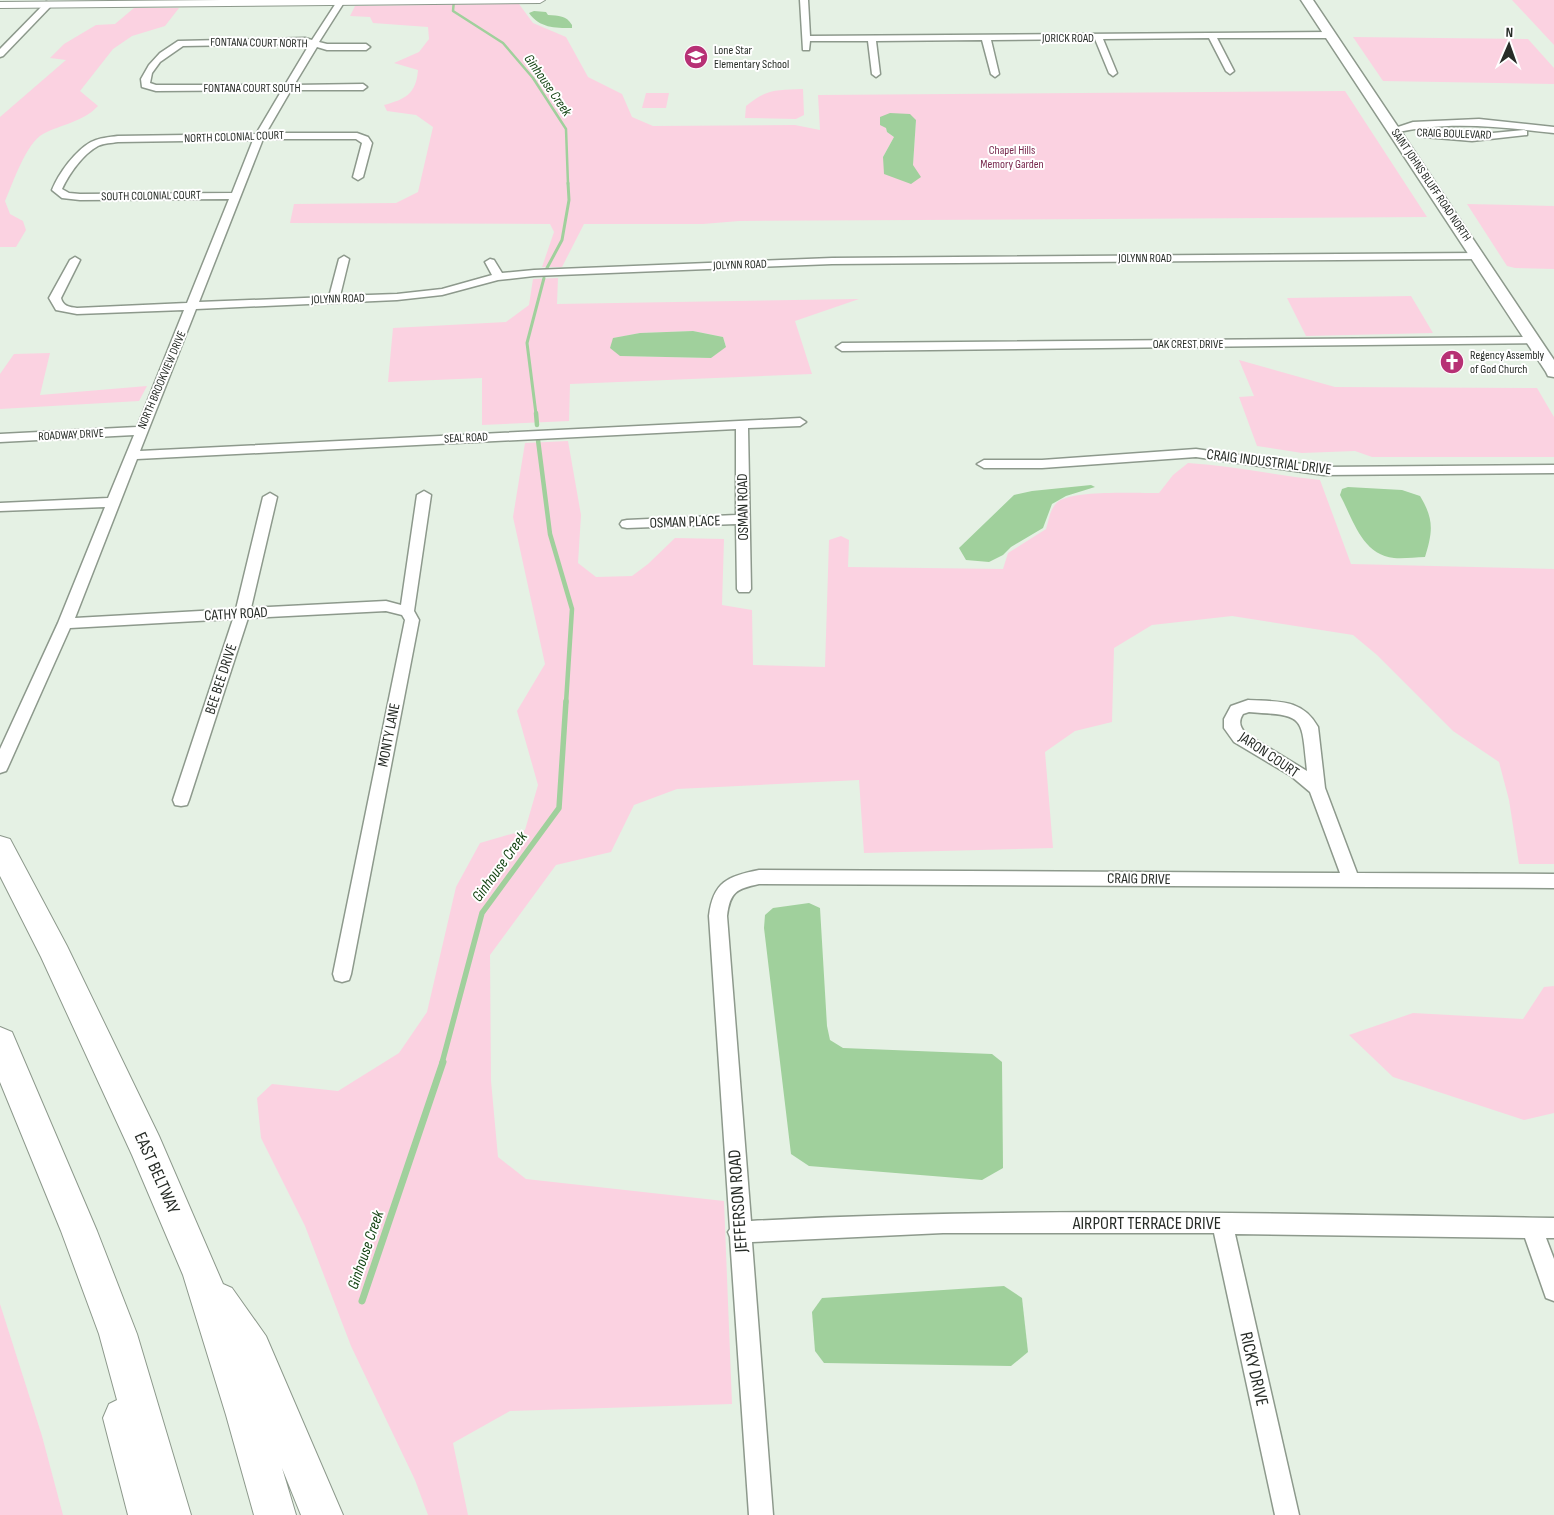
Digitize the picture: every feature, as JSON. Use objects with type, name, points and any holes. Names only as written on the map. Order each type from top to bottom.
[{"type":"highway","name":"EAST BELTWAY","points":[[0,846],[56,954],[147,1148],[201,1274],[246,1415],[275,1515]]},
{"type":"highway","points":[[0,1042],[75,1222],[118,1334],[170,1515]]},
{"type":"highway","points":[[201,1274],[252,1350],[322,1515]]},
{"type":"highway","points":[[118,1334],[119,1402],[148,1515]]},
{"type":"main road","name":"SAINT JOHNS BLUFF ROAD NORTH","points":[[1306,0],[1554,372]]},
{"type":"street","points":[[0,5],[540,0]]},
{"type":"street","name":"JORICK ROAD","points":[[804,0],[806,43],[872,39],[1330,35]]},
{"type":"street","name":"NORTH BROOKVIEW DRIVE","points":[[0,767],[65,623],[141,431],[194,305],[259,137],[341,2]]},
{"type":"street","points":[[0,54],[49,4]]},
{"type":"street","points":[[1212,36],[1230,71]]},
{"type":"street","points":[[1098,37],[1113,73]]},
{"type":"street","points":[[986,38],[995,74]]},
{"type":"street","points":[[872,39],[876,74]]},
{"type":"street","points":[[0,41],[13,41]]},
{"type":"street","name":"FONTANA COURT NORTH","points":[[144,82],[148,73],[165,52],[181,44],[304,41],[327,46],[366,47]]},
{"type":"street","name":"FONTANA COURT SOUTH","points":[[144,82],[145,85],[156,88],[363,87]]},
{"type":"street","name":"CRAIG BOULEVARD","points":[[1394,130],[1413,125],[1480,122],[1554,130]]},
{"type":"street","name":"CRAIG BOULEVARD","points":[[1394,130],[1472,138],[1554,130]]},
{"type":"street","name":"NORTH COLONIAL COURT","points":[[66,196],[57,190],[61,182],[90,147],[110,140],[280,135],[357,136],[367,143],[358,177]]},
{"type":"street","name":"SOUTH COLONIAL COURT","points":[[66,196],[236,196]]},
{"type":"street","name":"JOLYNN ROAD","points":[[75,260],[55,298],[60,308],[77,311],[428,294],[498,277],[534,273],[832,261],[1478,256]]},
{"type":"street","points":[[334,299],[344,259]]},
{"type":"street","points":[[490,262],[498,277]]},
{"type":"street","name":"OAK CREST DRIVE","points":[[842,347],[1534,341]]},
{"type":"street","name":"SEAL ROAD","points":[[132,455],[800,422]]},
{"type":"street","name":"OSMAN ROAD","points":[[742,425],[744,589]]},
{"type":"street","name":"ROADWAY DRIVE","points":[[0,438],[141,431]]},
{"type":"street","name":"CRAIG INDUSTRIAL DRIVE","points":[[984,464],[1042,464],[1196,453],[1324,471],[1554,469]]},
{"type":"street","name":"MONTY LANE","points":[[342,974],[412,620],[407,611],[424,495]]},
{"type":"street","name":"BEE BEE DRIVE","points":[[181,800],[242,614],[270,497]]},
{"type":"street","points":[[0,507],[114,502]]},
{"type":"street","name":"OSMAN PLACE","points":[[627,524],[743,519]]},
{"type":"street","name":"CATHY ROAD","points":[[65,623],[386,606],[407,611]]},
{"type":"street","name":"JARON COURT","points":[[1317,788],[1297,772],[1240,738],[1232,728],[1232,719],[1237,710],[1248,706],[1289,709],[1301,715],[1310,727],[1317,788],[1351,879]]},
{"type":"street","name":"CRAIG DRIVE","points":[[726,889],[740,881],[759,877],[1554,881]]},
{"type":"street","name":"JEFFERSON ROAD","points":[[726,889],[719,902],[718,916],[760,1515]]},
{"type":"street","name":"AIRPORT TERRACE DRIVE","points":[[740,1232],[836,1225],[1088,1222],[1554,1228]]},
{"type":"street","name":"RICKY DRIVE","points":[[1222,1224],[1287,1515]]},
{"type":"street","points":[[1532,1228],[1554,1290]]},
{"type":"green space","points":[[1512,0],[1554,0],[1554,45]]},
{"type":"green space","name":"Chapel Hills Memory Garden","points":[[519,4],[533,23],[566,37],[588,77],[622,94],[632,117],[653,126],[795,125],[820,130],[818,95],[1345,91],[1427,217],[739,221],[703,224],[584,224],[562,267],[542,267],[554,232],[550,224],[290,223],[294,204],[396,203],[418,192],[433,127],[416,115],[387,111],[384,105],[404,98],[415,85],[418,70],[394,63],[419,52],[429,39],[428,27],[373,23],[370,17],[350,16],[355,6]],"holes":[[[916,120],[913,165],[883,157],[894,137],[887,132],[886,128]]]},
{"type":"green space","points":[[134,8],[179,8],[165,26],[132,36],[113,49],[80,91],[98,106],[86,116],[43,134],[31,146],[5,201],[10,214],[23,221],[26,230],[16,247],[0,247],[0,117],[66,60],[50,58],[64,44],[96,25],[115,24]]},
{"type":"green space","points":[[1353,37],[1528,39],[1554,68],[1554,84],[1383,81]]},
{"type":"green space","points":[[803,89],[804,115],[796,119],[745,118],[746,106],[766,93],[779,90]]},
{"type":"green space","points":[[646,93],[669,93],[666,108],[642,108]]},
{"type":"green space","points":[[1467,204],[1554,206],[1554,269],[1507,266]]},
{"type":"green space","points":[[558,278],[557,304],[859,299],[795,321],[812,374],[570,384],[569,421],[482,425],[482,378],[388,382],[393,328],[506,322],[529,305],[533,279]],"holes":[[[693,331],[723,337],[726,346],[711,358],[620,356],[614,338],[640,333]]]},
{"type":"green space","points":[[1411,296],[1433,333],[1306,336],[1287,298]]},
{"type":"green space","points":[[50,353],[40,395],[147,386],[139,401],[0,409],[0,374],[14,354]]},
{"type":"green space","points":[[1239,360],[1335,387],[1537,388],[1554,417],[1554,457],[1372,457],[1355,451],[1302,453],[1257,446],[1239,397],[1254,396]]},
{"type":"green space","points":[[568,441],[581,515],[578,563],[596,577],[632,576],[648,564],[675,538],[724,539],[722,605],[752,610],[753,665],[825,667],[829,540],[841,536],[849,540],[848,567],[1003,569],[1008,553],[1046,529],[1052,510],[1059,501],[1078,495],[1159,493],[1173,475],[1188,463],[1320,480],[1351,564],[1554,569],[1554,864],[1519,864],[1509,800],[1499,762],[1453,731],[1377,655],[1353,635],[1232,616],[1152,625],[1114,648],[1112,722],[1075,731],[1045,752],[1053,848],[864,853],[859,780],[677,789],[634,805],[611,852],[556,865],[490,955],[491,1081],[498,1157],[526,1179],[724,1201],[732,1404],[510,1411],[453,1443],[468,1515],[428,1515],[415,1480],[351,1346],[305,1226],[261,1138],[257,1098],[272,1084],[338,1091],[399,1053],[427,1012],[456,887],[480,843],[525,830],[538,785],[517,711],[545,664],[513,517],[525,443]]},
{"type":"green space","points":[[1554,986],[1554,1113],[1524,1120],[1393,1077],[1349,1035],[1413,1013],[1523,1019],[1544,987]]},
{"type":"green space","points":[[0,1304],[42,1436],[63,1515],[0,1515]]},
{"type":"shaded area","points":[[534,11],[546,12],[548,15],[565,18],[570,22],[572,28],[553,27],[538,22],[529,13]]},
{"type":"shaded area","points":[[890,113],[910,114],[916,120],[913,165],[921,177],[911,184],[884,174],[883,157],[894,137],[887,132],[886,128],[880,125],[880,117]]},
{"type":"shaded area","points":[[693,331],[723,337],[726,347],[711,358],[620,356],[610,348],[613,338],[640,333]]},
{"type":"shaded area","points":[[1091,485],[1095,487],[1066,496],[1052,504],[1043,528],[1011,547],[1003,555],[989,562],[966,560],[959,548],[1014,495],[1032,491]]},
{"type":"shaded area","points":[[1348,487],[1402,490],[1420,496],[1425,504],[1431,525],[1430,540],[1425,557],[1394,558],[1383,555],[1366,543],[1354,525],[1340,495],[1342,489]]},
{"type":"shaded area","points":[[809,903],[820,908],[827,1026],[830,1040],[843,1048],[992,1054],[1002,1062],[1003,1168],[982,1180],[809,1166],[791,1154],[764,928],[765,915],[773,908]]},
{"type":"shaded area","points":[[1004,1286],[1022,1298],[1028,1352],[1011,1366],[824,1363],[815,1351],[812,1312],[822,1298]]},
{"type":"waterway","name":"Ginhouse Creek","points":[[454,0],[453,11],[503,43],[533,78],[566,129],[568,184]]},
{"type":"waterway","name":"Ginhouse Creek","points":[[547,268],[562,240],[569,200],[568,183]]},
{"type":"waterway","name":"Ginhouse Creek","points":[[536,414],[527,343],[544,278]]},
{"type":"waterway","name":"Ginhouse Creek","points":[[536,413],[537,425]]},
{"type":"waterway","name":"Ginhouse Creek","points":[[538,440],[550,534],[572,609],[566,703]]},
{"type":"waterway","name":"Ginhouse Creek","points":[[442,1063],[482,913],[559,808],[566,701]]},
{"type":"waterway","name":"Ginhouse Creek","points":[[362,1301],[443,1062]]},
{"type":"place","name":"Lone Star Elementary School","points":[[696,57]]},
{"type":"place","name":"Regency Assembly of God Church","points":[[1452,362]]}]
